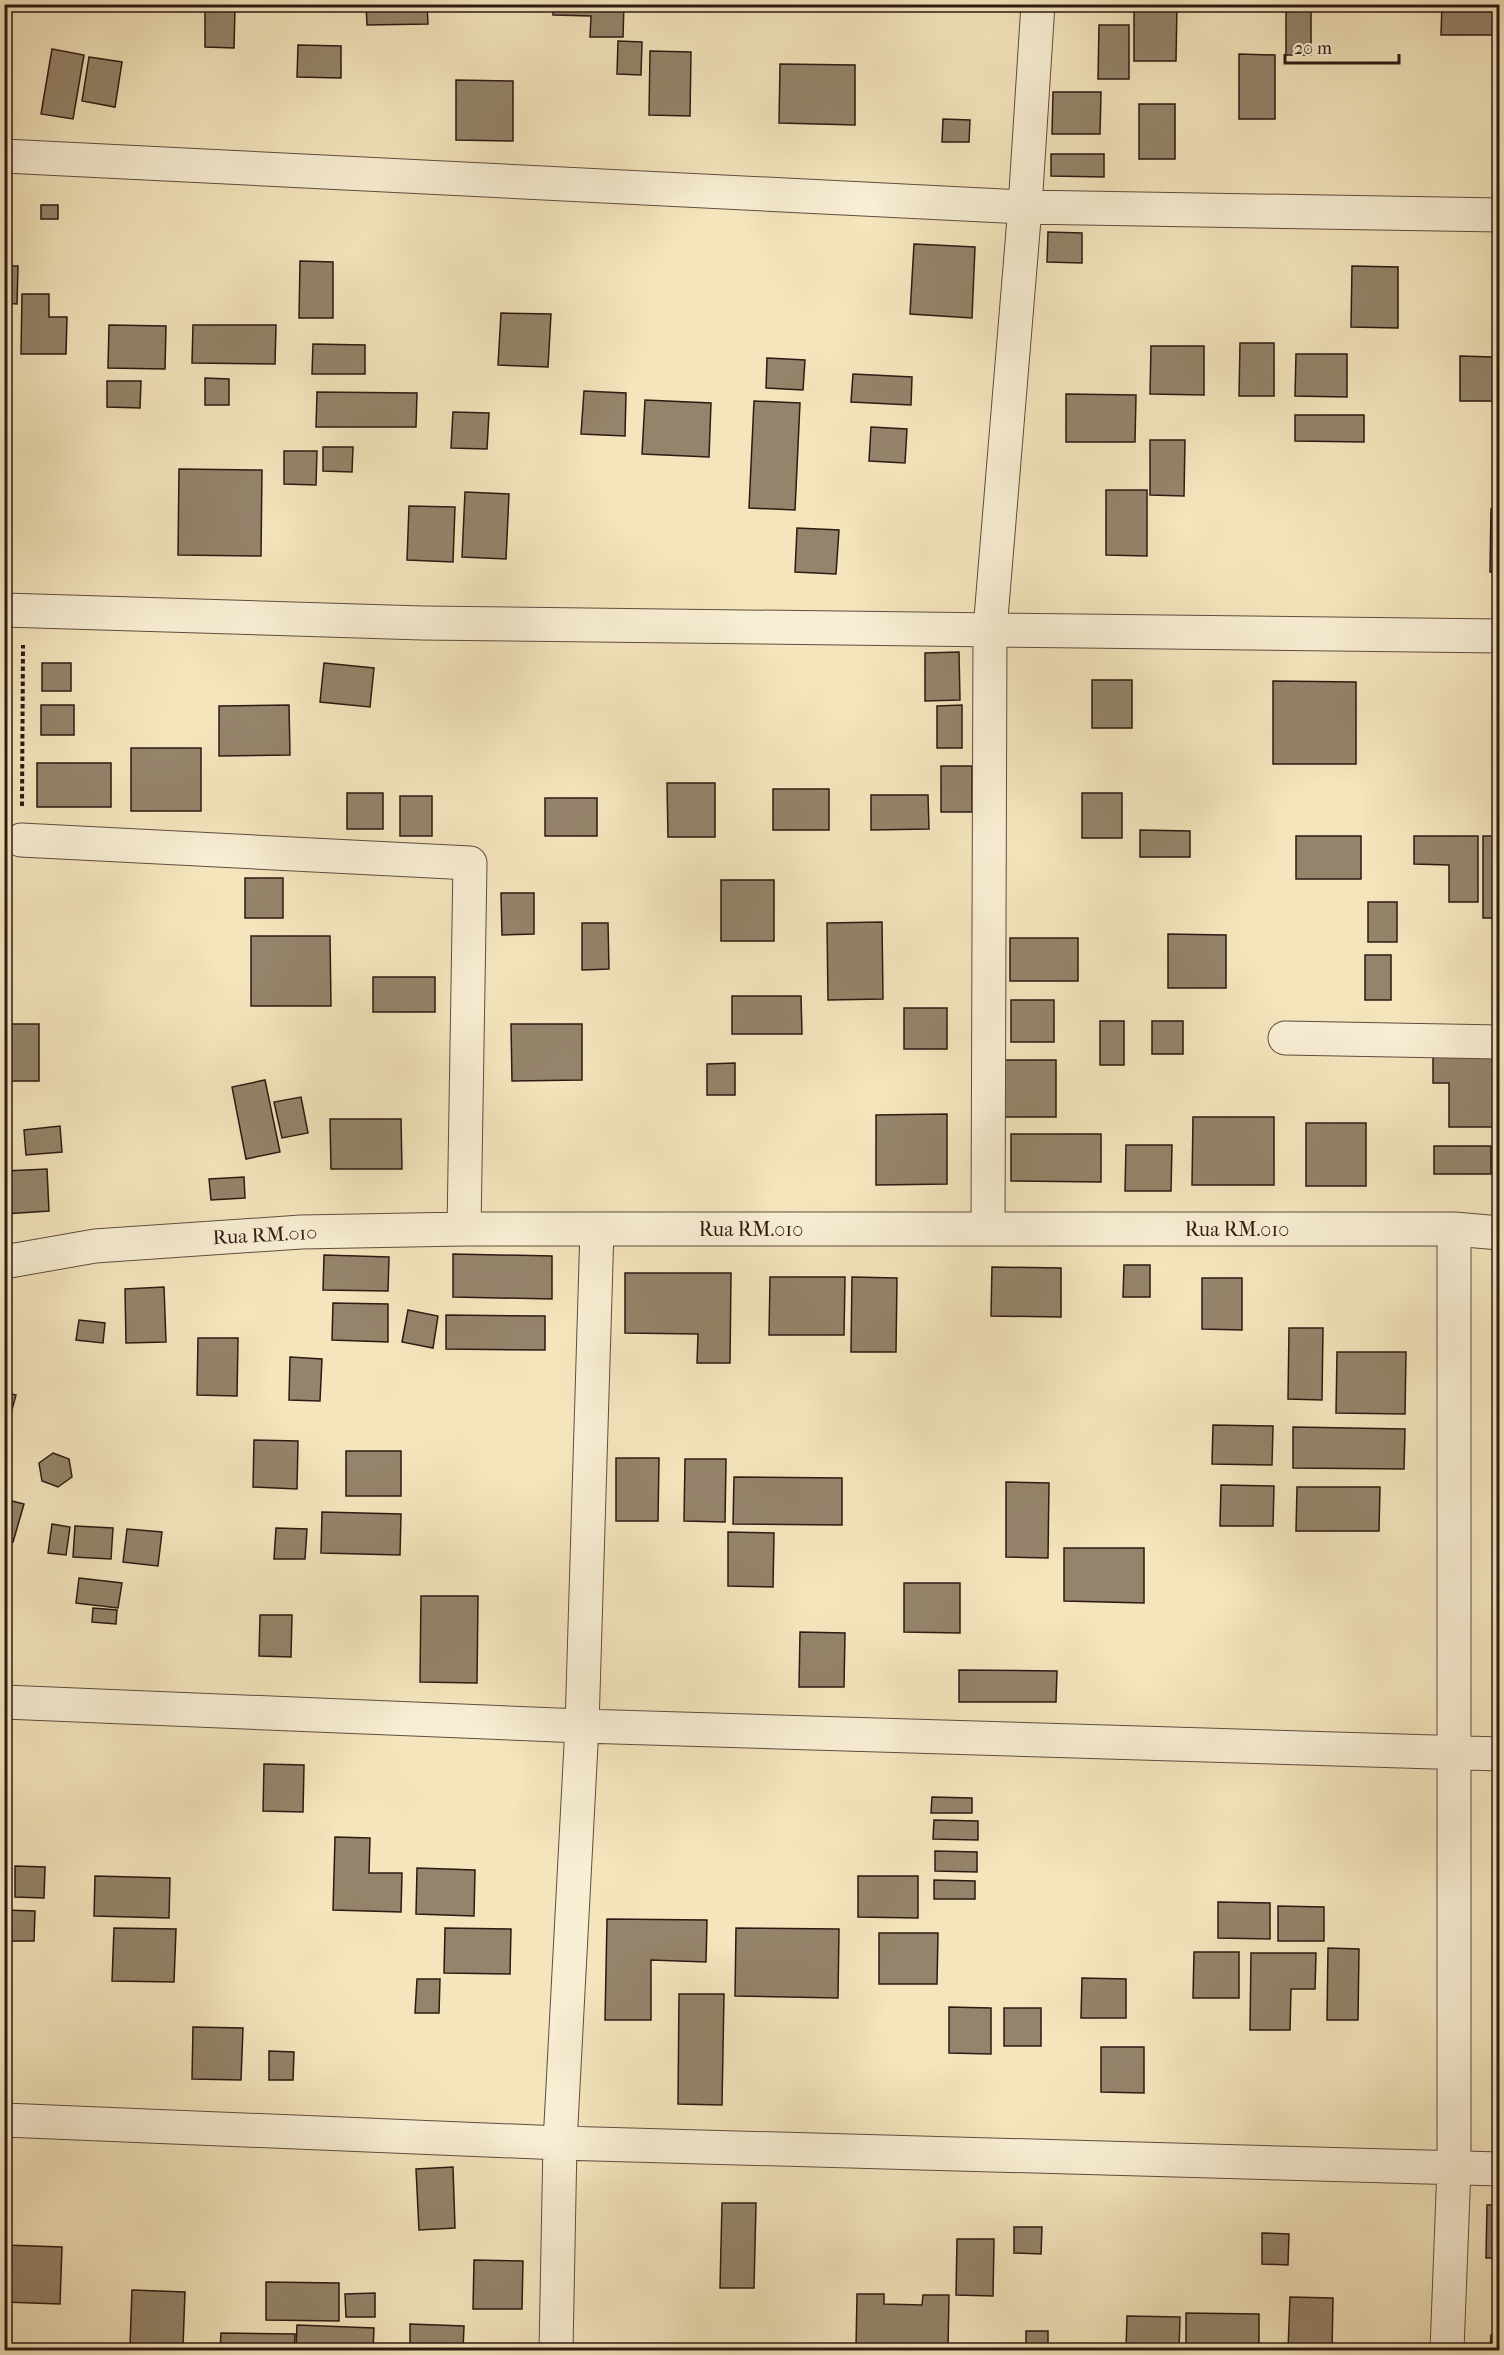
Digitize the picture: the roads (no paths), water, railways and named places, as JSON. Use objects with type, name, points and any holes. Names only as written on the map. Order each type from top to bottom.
[{"type":"street","points":[[988,1229],[990,630],[1025,207],[1038,4]]},
{"type":"street","points":[[4,156],[1025,207],[1500,214]]},
{"type":"street","points":[[14,611],[422,623],[1500,636]]},
{"type":"street","points":[[21,840],[471,863],[464,1229]]},
{"type":"street","points":[[1285,1038],[1500,1042]]},
{"type":"street","name":"Rua RM.010","points":[[4,1262],[95,1246],[301,1232],[464,1229],[1454,1229],[1500,1233]]},
{"type":"street","points":[[556,2350],[560,2143],[582,1726],[597,1229]]},
{"type":"street","points":[[1447,2350],[1454,2167],[1454,1229]]},
{"type":"street","points":[[4,1702],[582,1726],[1454,1755],[1500,1754]]},
{"type":"street","points":[[4,2120],[560,2143],[1500,2169]]}]
